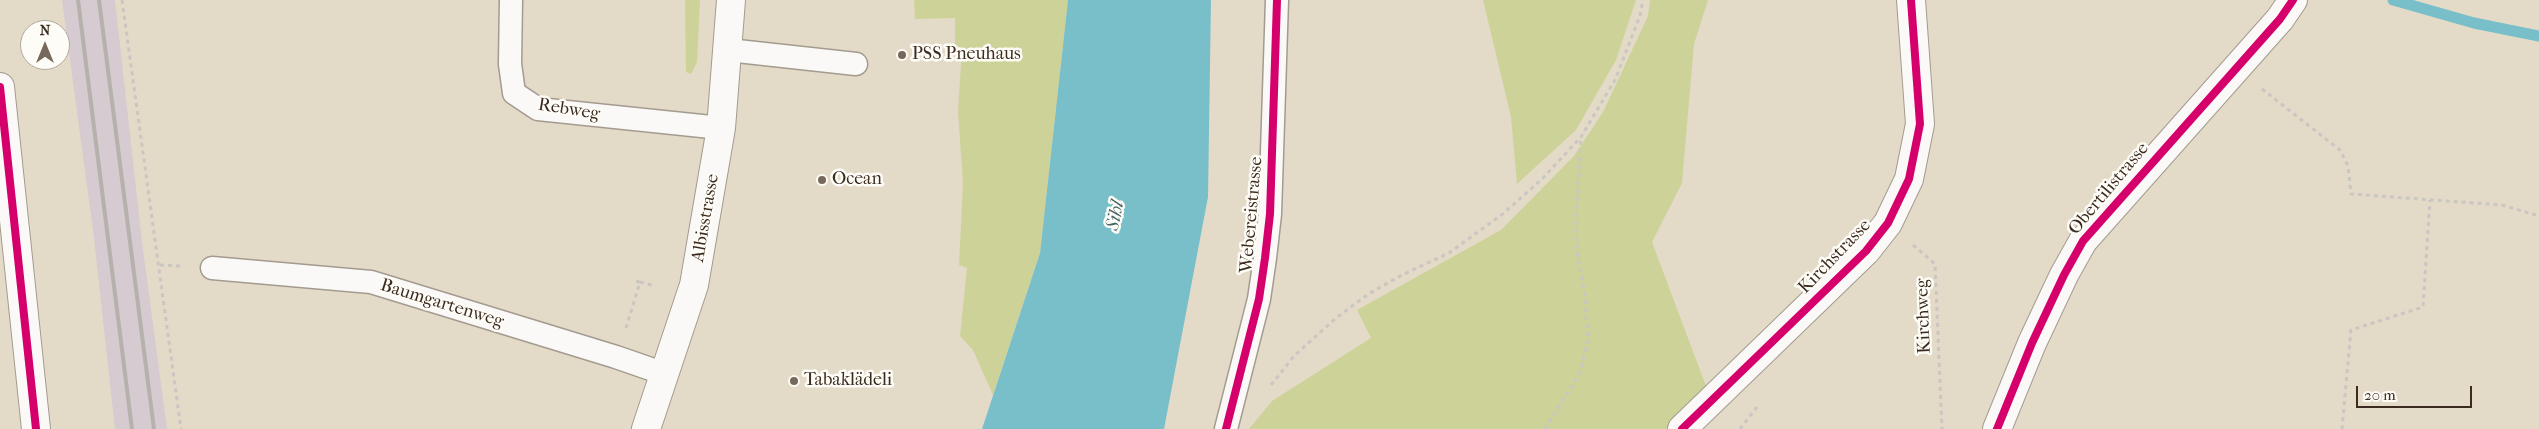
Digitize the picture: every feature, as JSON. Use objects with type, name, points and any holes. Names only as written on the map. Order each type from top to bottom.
[{"type":"street","name":"Albisstrasse","points":[[646,429],[694,285],[721,128],[731,0]]},
{"type":"street","name":"Kirchstrasse","points":[[1682,429],[1866,251],[1888,223],[1910,179],[1920,124],[1911,0]]},
{"type":"street","name":"Obertilistrasse","points":[[1997,429],[2036,335],[2064,275],[2083,241],[2280,19],[2293,0]]},
{"type":"street","points":[[0,87],[36,429]]},
{"type":"lane","name":"Rebweg","points":[[511,0],[510,64],[514,93],[538,109],[721,128]]},
{"type":"lane","name":"Webereistrasse","points":[[1226,429],[1259,299],[1265,258],[1270,214],[1277,0]]},
{"type":"lane","points":[[728,50],[856,64]]},
{"type":"lane","name":"Baumgartenweg","points":[[212,268],[371,282],[616,357],[665,374]]},
{"type":"path","points":[[122,0],[181,429]]},
{"type":"path","points":[[1270,386],[1294,356],[1336,318],[1370,293],[1402,275],[1449,253],[1504,213],[1542,180],[1581,137],[1614,80],[1640,16],[1642,0]]},
{"type":"path","points":[[2260,87],[2340,150],[2348,166],[2352,194],[2502,205],[2539,216]]},
{"type":"path","points":[[1545,429],[1580,373],[1588,338],[1586,296],[1577,251],[1576,219],[1581,137]]},
{"type":"path","points":[[2342,429],[2352,330],[2423,307],[2430,200]]},
{"type":"path","points":[[635,281],[655,286]]},
{"type":"path","points":[[616,357],[640,282]]},
{"type":"shaded area","points":[[62,0],[115,0],[142,242],[167,429],[115,429],[94,238],[70,60],[70,20],[65,20]]},
{"type":"green space","points":[[685,0],[700,0],[697,62],[691,74],[686,72]]},
{"type":"green space","points":[[914,0],[1068,0],[1040,253],[993,395],[973,350],[960,336],[967,268],[959,265],[963,183],[958,112],[962,48],[955,45],[955,18],[915,19]]},
{"type":"green space","points":[[1483,0],[1636,0],[1616,60],[1576,130],[1517,184],[1511,117]]},
{"type":"green space","points":[[1650,0],[1708,0],[1694,44],[1682,183],[1652,242],[1707,389],[1666,429],[1249,429],[1272,401],[1371,338],[1357,310],[1501,230],[1574,156],[1603,112],[1648,16]]},
{"type":"water","name":"Sihl","points":[[1068,0],[1211,0],[1208,197],[1164,429],[982,429],[1040,253]]},
{"type":"waterway","points":[[2393,0],[2474,23],[2539,36]]},
{"type":"railway","points":[[78,0],[132,429]]},
{"type":"railway","points":[[99,0],[154,429]]},
{"type":"cycle path","points":[[1226,429],[1259,299],[1265,258],[1270,214],[1277,0]]},
{"type":"cycle path","points":[[1682,429],[1866,251],[1888,223],[1909,179],[1920,124],[1911,0]]},
{"type":"cycle path","points":[[1997,429],[2032,343],[2064,275],[2083,241],[2280,19],[2293,0]]},
{"type":"cycle path","points":[[0,87],[36,429]]},
{"type":"place","name":"PSS Pneuhaus","points":[[902,55]]},
{"type":"place","name":"Ocean","points":[[822,180]]},
{"type":"place","name":"Tabaklädeli","points":[[794,381]]}]
